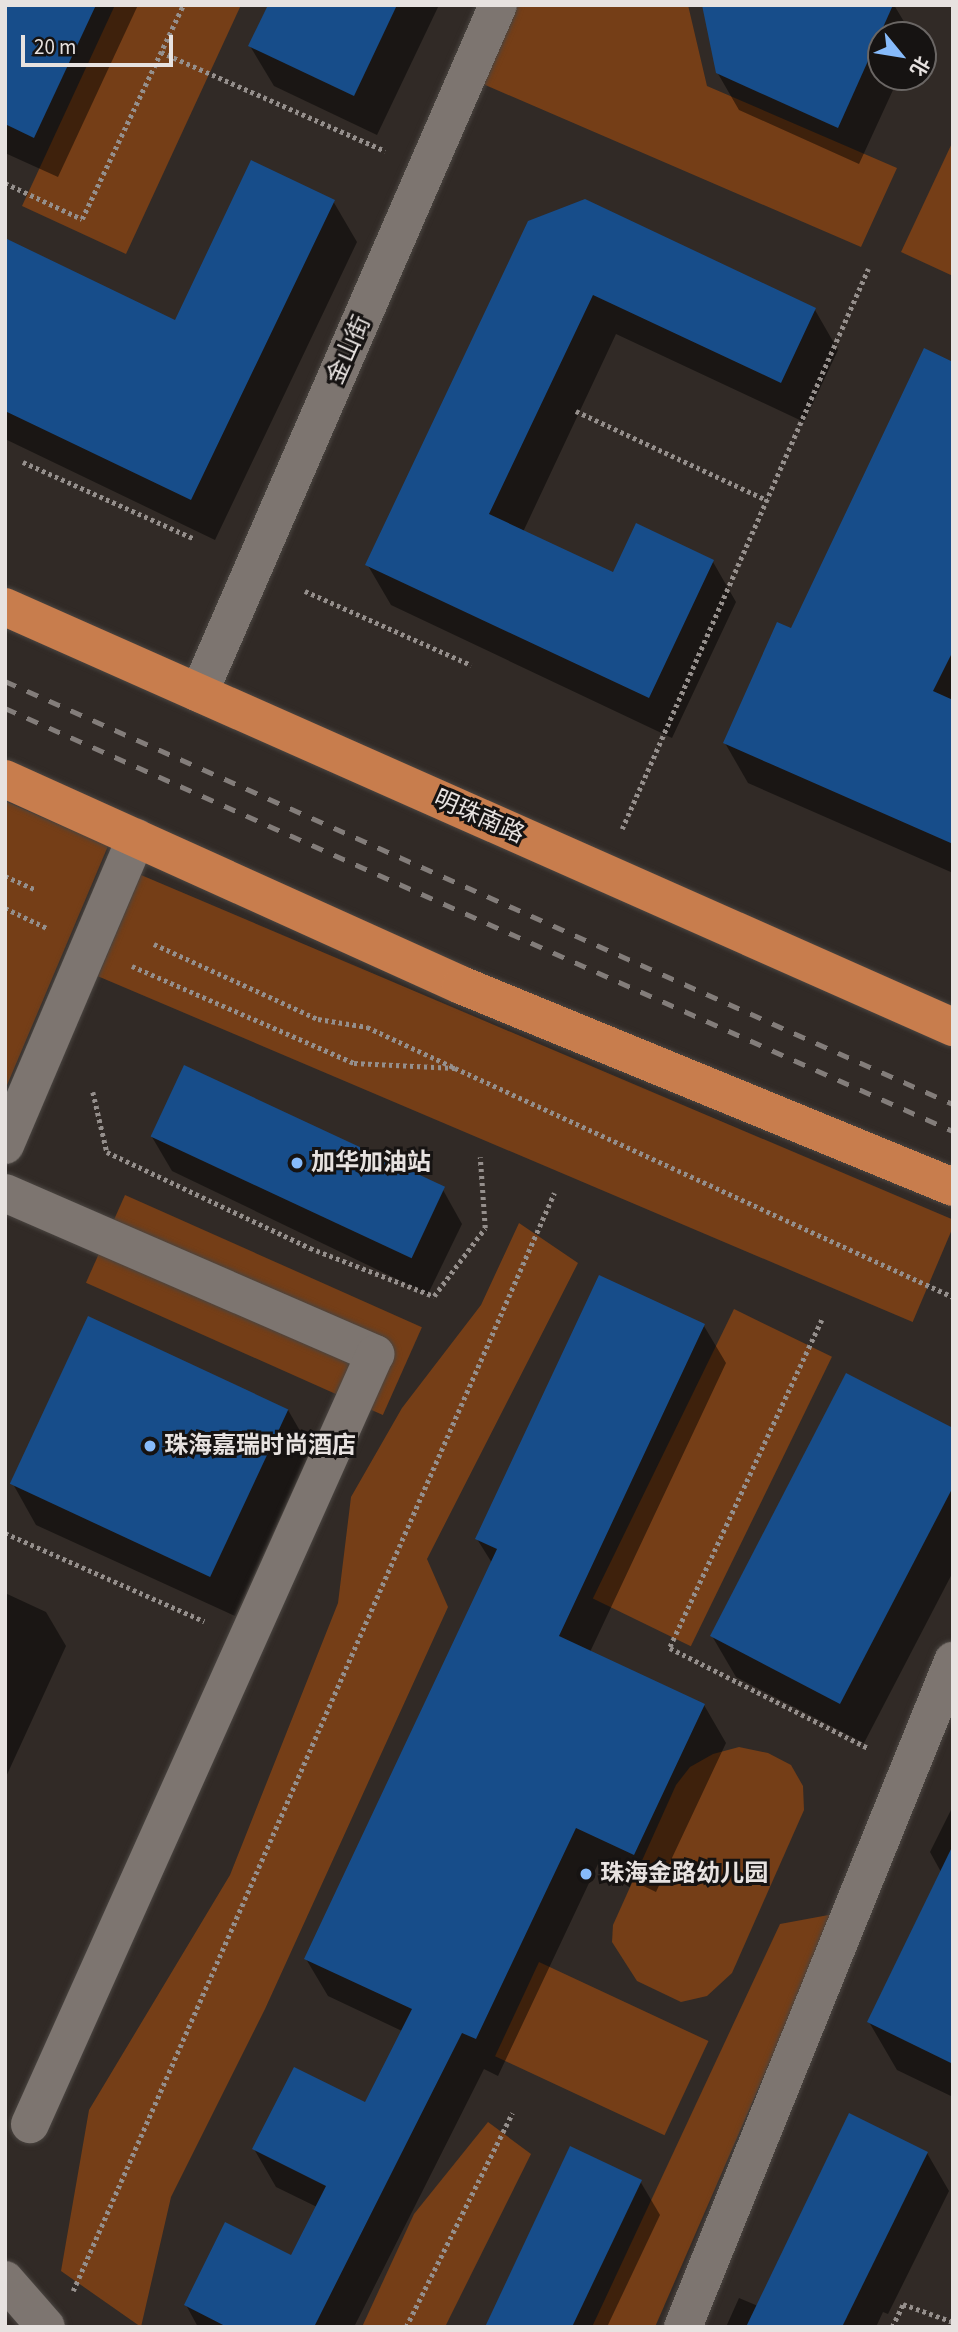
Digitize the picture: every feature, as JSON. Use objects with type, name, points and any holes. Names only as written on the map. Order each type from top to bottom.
[{"type":"highway","name":"明珠南路","points":[[5,607],[953,1027]]},
{"type":"highway","points":[[5,779],[461,985],[953,1187]]},
{"type":"street","name":"金山街","points":[[200,694],[498,5]]},
{"type":"street","points":[[5,1145],[136,838]]},
{"type":"street","points":[[5,1193],[375,1354],[30,2124]]},
{"type":"street","points":[[683,2327],[953,1661]]},
{"type":"street","points":[[5,2280],[57,2314]]},
{"type":"path","points":[[5,183],[82,219],[183,5]]},
{"type":"path","points":[[161,52],[428,170]]},
{"type":"path","points":[[603,872],[868,269]]},
{"type":"path","points":[[576,411],[767,500]]},
{"type":"path","points":[[23,462],[193,538]]},
{"type":"path","points":[[306,591],[471,664]]},
{"type":"path","points":[[5,876],[34,889]]},
{"type":"path","points":[[5,908],[354,1063],[455,1068]]},
{"type":"path","points":[[154,944],[318,1018],[367,1027],[953,1297]]},
{"type":"path","points":[[93,1092],[107,1152],[310,1248],[433,1296],[485,1228],[481,1157]]},
{"type":"path","points":[[57,2314],[554,1193]]},
{"type":"path","points":[[822,1320],[670,1648],[909,1769]]},
{"type":"path","points":[[5,1534],[247,1640]]},
{"type":"path","points":[[406,2327],[512,2113]]},
{"type":"path","points":[[892,2327],[903,2304],[953,2322]]},
{"type":"shaded area","points":[[115,5],[241,5],[126,254],[22,206]]},
{"type":"shaded area","points":[[517,5],[688,5],[707,86],[897,168],[861,247],[483,84]]},
{"type":"shaded area","points":[[953,141],[953,276],[901,252]]},
{"type":"shaded area","points":[[5,801],[108,846],[5,1090]]},
{"type":"shaded area","points":[[141,875],[953,1220],[953,1227],[913,1322],[98,976]]},
{"type":"shaded area","points":[[125,1195],[422,1327],[383,1415],[86,1283]]},
{"type":"shaded area","points":[[519,1223],[578,1263],[427,1559],[448,1607],[265,2009],[171,2197],[141,2327],[61,2271],[89,2110],[230,1875],[338,1603],[351,1497],[402,1408],[481,1305]]},
{"type":"shaded area","points":[[734,1309],[832,1357],[691,1646],[593,1598]]},
{"type":"shaded area","points":[[739,1747],[768,1753],[791,1765],[803,1786],[804,1810],[732,1973],[707,1996],[681,2002],[637,1981],[612,1942],[613,1925],[676,1785],[690,1767],[713,1754]]},
{"type":"shaded area","points":[[834,1914],[655,2327],[592,2327],[780,1924]]},
{"type":"shaded area","points":[[539,1962],[708,2041],[665,2135],[495,2056]]},
{"type":"shaded area","points":[[488,2122],[531,2154],[445,2327],[362,2327],[414,2214]]},
{"type":"building","points":[[5,5],[96,5],[34,138],[5,124]]},
{"type":"building","points":[[268,5],[397,5],[354,96],[248,46]]},
{"type":"building","points":[[702,5],[893,5],[886,21],[867,21],[867,63],[838,128],[716,73]]},
{"type":"building","points":[[251,160],[335,200],[191,500],[5,411],[5,238],[175,320]]},
{"type":"building","points":[[585,199],[816,308],[781,383],[593,295],[489,514],[613,572],[636,523],[714,560],[649,698],[365,565],[528,221]]},
{"type":"building","points":[[924,348],[953,362],[953,651],[933,691],[953,700],[953,844],[723,743],[777,622],[791,628]]},
{"type":"building","name":"加华加油站","points":[[184,1065],[445,1187],[412,1258],[151,1137]]},
{"type":"building","points":[[599,1275],[705,1324],[559,1636],[705,1704],[634,1855],[576,1828],[476,2039],[462,2033],[314,2327],[227,2327],[184,2305],[225,2222],[291,2255],[326,2186],[252,2149],[294,2067],[365,2102],[412,2009],[304,1959],[497,1549],[475,1539]]},
{"type":"building","name":"珠海嘉瑞时尚酒店","points":[[88,1316],[288,1409],[210,1577],[10,1484]]},
{"type":"building","points":[[846,1373],[953,1428],[953,1487],[840,1704],[710,1636]]},
{"type":"building","points":[[953,1845],[953,2064],[867,2022]]},
{"type":"building","points":[[849,2113],[928,2152],[842,2327],[746,2327]]},
{"type":"building","points":[[570,2146],[642,2180],[572,2327],[485,2327]]},
{"type":"railway","points":[[5,681],[953,1104]]},
{"type":"railway","points":[[5,708],[953,1131]]},
{"type":"place","name":"加华加油站","points":[[297,1163]]},
{"type":"place","name":"珠海嘉瑞时尚酒店","points":[[150,1446]]},
{"type":"place","name":"珠海金路幼儿园","points":[[586,1874]]}]
